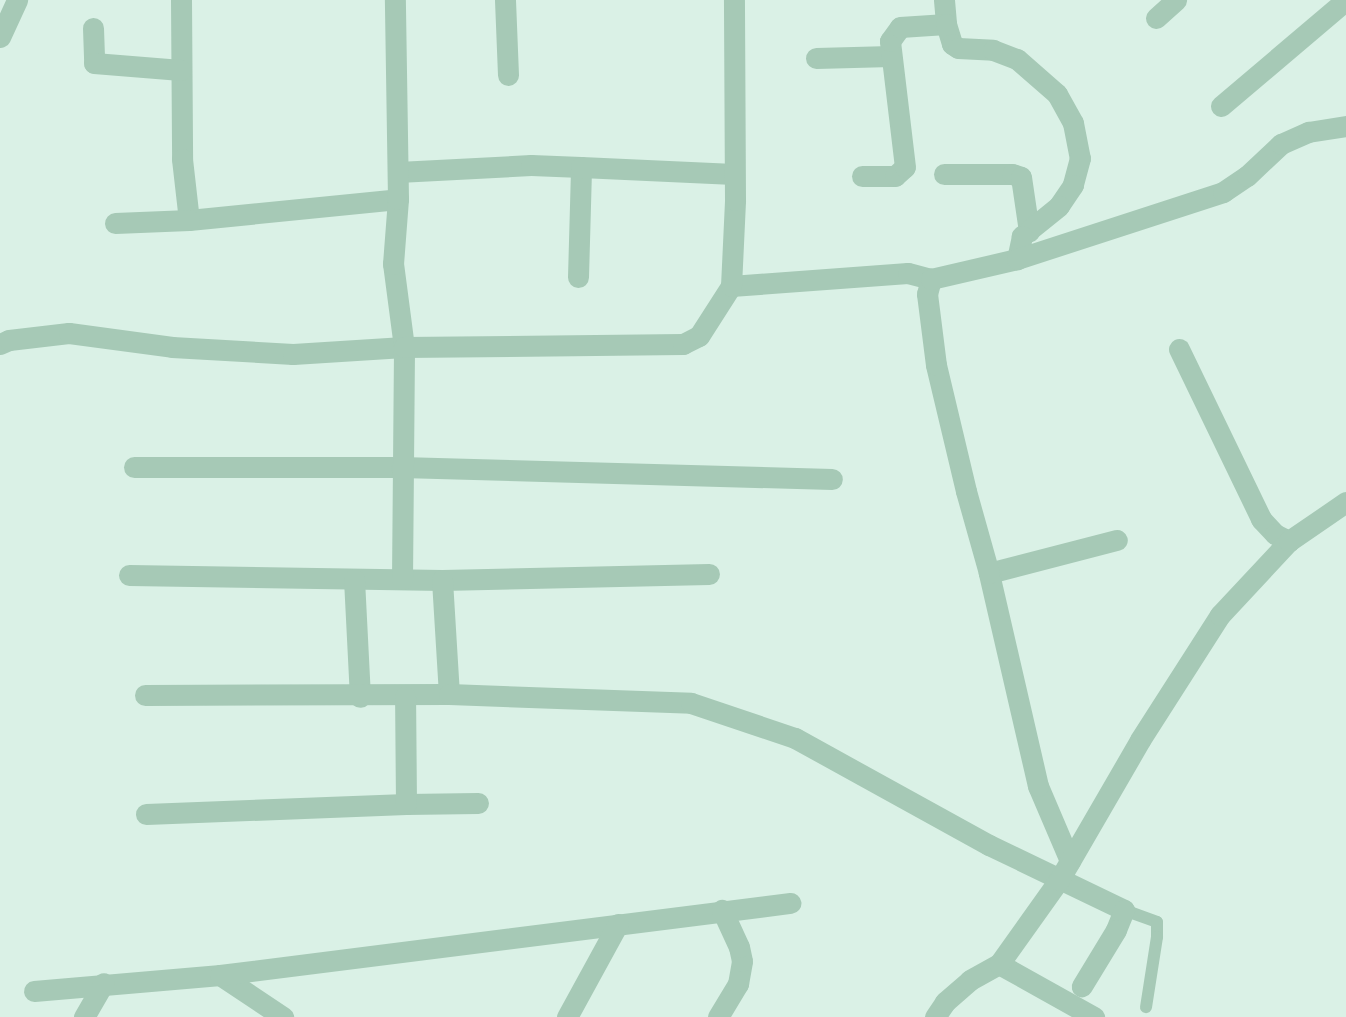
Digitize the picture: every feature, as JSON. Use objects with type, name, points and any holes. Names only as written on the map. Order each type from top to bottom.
[{"type":"street","points":[[0,37],[17,0]]},
{"type":"street","points":[[181,0],[182,159],[190,220]]},
{"type":"street","points":[[395,0],[398,199],[393,264],[404,347],[402,579]]},
{"type":"street","points":[[505,0],[508,75]]},
{"type":"street","points":[[3,337],[69,333],[172,347],[293,354],[404,347],[684,344],[699,336],[731,286],[734,0]]},
{"type":"street","points":[[943,0],[946,24],[953,44],[958,48],[993,50],[1017,59],[1057,94],[1073,123],[1080,158],[1073,185],[1059,206],[1022,236],[1017,259]]},
{"type":"street","points":[[1156,18],[1176,0]]},
{"type":"street","points":[[1221,106],[1346,0]]},
{"type":"street","points":[[862,176],[895,176],[905,167],[890,41],[900,27],[946,24]]},
{"type":"street","points":[[93,29],[94,63],[181,70]]},
{"type":"street","points":[[816,58],[891,56]]},
{"type":"street","points":[[731,286],[908,273],[931,279],[1017,259],[1223,192],[1247,176],[1281,144],[1308,132],[1346,126]]},
{"type":"street","points":[[398,172],[531,165],[734,174]]},
{"type":"street","points":[[579,277],[581,167]]},
{"type":"street","points":[[944,174],[1012,174],[1021,177],[1029,231]]},
{"type":"street","points":[[115,223],[190,220],[398,199]]},
{"type":"street","points":[[931,279],[927,294],[936,365],[989,573],[1038,786],[1070,861]]},
{"type":"street","points":[[1179,349],[1261,519],[1275,534],[1289,541]]},
{"type":"street","points":[[134,467],[401,467],[832,479]]},
{"type":"street","points":[[935,1017],[970,980],[999,964],[1059,880],[1140,740],[1220,615],[1289,541],[1346,502]]},
{"type":"street","points":[[989,573],[1117,540]]},
{"type":"street","points":[[129,575],[442,580],[709,574]]},
{"type":"street","points":[[354,579],[360,697]]},
{"type":"street","points":[[442,580],[449,694]]},
{"type":"street","points":[[145,695],[405,697],[449,694],[691,703],[794,738],[989,845],[1124,910],[1116,930],[1082,986]]},
{"type":"street","points":[[405,697],[406,804]]},
{"type":"street","points":[[146,814],[478,803]]},
{"type":"street","points":[[34,991],[220,975],[790,903]]},
{"type":"street","points":[[718,1017],[737,984],[742,961],[739,947],[722,910]]},
{"type":"street","points":[[567,1017],[618,924]]},
{"type":"street","points":[[999,964],[1094,1017]]},
{"type":"street","points":[[220,975],[283,1017]]},
{"type":"street","points":[[84,1017],[104,983]]},
{"type":"lane","points":[[1124,910],[1157,922],[1146,1007]]}]
